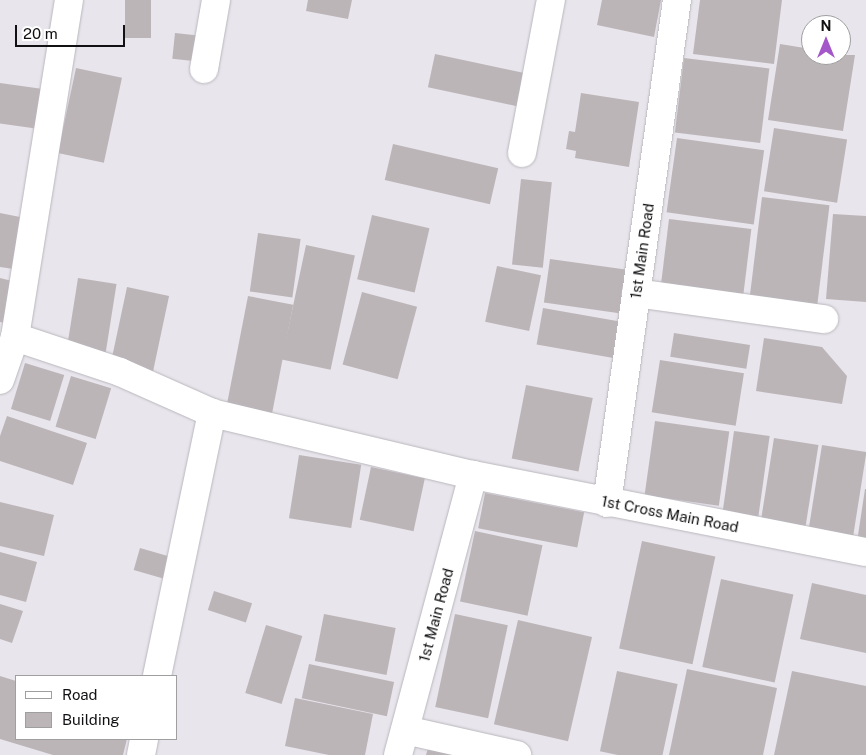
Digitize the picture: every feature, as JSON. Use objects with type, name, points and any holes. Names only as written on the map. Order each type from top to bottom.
[{"type":"street","points":[[0,380],[15,337],[70,0]]},
{"type":"street","points":[[204,69],[216,0]]},
{"type":"street","points":[[522,152],[551,0]]},
{"type":"street","name":"1st Main Road","points":[[607,503],[677,0]]},
{"type":"street","points":[[636,293],[824,319]]},
{"type":"street","name":"1st Cross Main Road","points":[[15,337],[120,372],[212,413],[474,475],[607,503],[866,552]]},
{"type":"street","points":[[157,675],[212,413]]},
{"type":"street","name":"1st Main Road","points":[[402,742],[474,475]]},
{"type":"street","points":[[141,755],[144,740]]},
{"type":"street","points":[[402,742],[517,755]]},
{"type":"building","points":[[125,0],[151,0],[151,38],[125,38]]},
{"type":"building","points":[[308,0],[352,0],[348,19],[306,11]]},
{"type":"building","points":[[602,0],[661,0],[654,37],[597,25]]},
{"type":"building","points":[[700,0],[782,0],[774,64],[693,54]]},
{"type":"building","points":[[175,33],[203,36],[200,62],[172,59]]},
{"type":"building","points":[[780,44],[801,47],[801,65],[851,65],[851,55],[855,55],[843,131],[768,120]]},
{"type":"building","points":[[435,54],[530,74],[523,107],[428,87]]},
{"type":"building","points":[[684,58],[769,68],[760,143],[675,132]]},
{"type":"building","points":[[76,68],[122,78],[104,163],[58,153]]},
{"type":"building","points":[[0,83],[55,91],[50,130],[0,123]]},
{"type":"building","points":[[581,93],[639,102],[629,167],[575,158],[576,151],[566,149],[569,131],[575,132]]},
{"type":"building","points":[[774,128],[847,140],[837,203],[764,191]]},
{"type":"building","points":[[677,138],[764,150],[754,225],[667,212]]},
{"type":"building","points":[[393,144],[498,168],[490,204],[385,180]]},
{"type":"building","points":[[521,179],[552,182],[543,268],[512,265]]},
{"type":"building","points":[[762,197],[829,205],[816,311],[749,303]]},
{"type":"building","points":[[0,213],[30,219],[20,270],[0,267]]},
{"type":"building","points":[[833,214],[866,216],[866,302],[826,299]]},
{"type":"building","points":[[372,215],[429,228],[415,293],[357,279]]},
{"type":"building","points":[[669,219],[751,229],[742,305],[660,294]]},
{"type":"building","points":[[258,233],[301,239],[292,297],[250,291]]},
{"type":"building","points":[[306,245],[355,255],[331,370],[282,359]]},
{"type":"building","points":[[550,259],[627,270],[621,313],[544,303]]},
{"type":"building","points":[[497,266],[541,275],[529,331],[485,322]]},
{"type":"building","points":[[0,278],[20,283],[9,324],[0,322]]},
{"type":"building","points":[[78,278],[117,284],[106,352],[67,346]]},
{"type":"building","points":[[127,287],[169,296],[153,372],[111,363]]},
{"type":"building","points":[[362,292],[417,307],[398,379],[343,364]]},
{"type":"building","points":[[248,296],[293,305],[271,420],[226,411]]},
{"type":"building","points":[[543,308],[620,322],[613,358],[537,344]]},
{"type":"building","points":[[674,333],[750,345],[746,369],[670,357]]},
{"type":"building","points":[[764,338],[822,347],[847,376],[842,404],[756,391]]},
{"type":"building","points":[[660,360],[744,373],[736,426],[652,412]]},
{"type":"building","points":[[25,363],[64,375],[50,421],[11,409]]},
{"type":"building","points":[[71,376],[111,388],[96,439],[56,427]]},
{"type":"building","points":[[526,385],[593,398],[578,472],[512,459]]},
{"type":"building","points":[[7,416],[87,443],[73,485],[0,461],[0,436]]},
{"type":"building","points":[[655,421],[729,431],[719,506],[645,495]]},
{"type":"building","points":[[734,431],[770,436],[758,518],[722,513]]},
{"type":"building","points":[[774,438],[818,445],[805,528],[761,521]]},
{"type":"building","points":[[822,445],[866,452],[853,540],[808,533]]},
{"type":"building","points":[[299,455],[361,465],[351,528],[289,518]]},
{"type":"building","points":[[371,467],[425,478],[414,531],[360,520]]},
{"type":"building","points":[[866,489],[866,543],[857,542]]},
{"type":"building","points":[[485,493],[584,512],[577,548],[478,528]]},
{"type":"building","points":[[0,502],[54,515],[44,556],[0,546]]},
{"type":"building","points":[[475,531],[542,545],[528,616],[460,601]]},
{"type":"building","points":[[642,541],[715,557],[692,664],[619,649]]},
{"type":"building","points":[[140,548],[176,558],[169,580],[134,570]]},
{"type":"building","points":[[0,552],[37,562],[26,602],[0,595]]},
{"type":"building","points":[[721,579],[793,594],[775,682],[702,667]]},
{"type":"building","points":[[812,583],[866,595],[866,653],[800,639]]},
{"type":"building","points":[[214,591],[252,603],[246,622],[208,610]]},
{"type":"building","points":[[0,604],[23,611],[12,643],[0,639]]},
{"type":"building","points":[[324,614],[396,628],[386,675],[315,661]]},
{"type":"building","points":[[455,614],[508,625],[488,718],[435,707]]},
{"type":"building","points":[[518,620],[592,637],[568,741],[494,724]]},
{"type":"building","points":[[266,625],[302,636],[282,704],[245,693]]},
{"type":"building","points":[[309,664],[394,682],[387,716],[302,698]]},
{"type":"building","points":[[687,669],[777,688],[763,755],[669,755]]},
{"type":"building","points":[[617,671],[678,684],[663,755],[618,755],[600,751]]},
{"type":"building","points":[[792,671],[866,686],[866,755],[774,755]]},
{"type":"building","points":[[0,676],[15,681],[15,740],[127,740],[123,755],[53,755],[0,739]]},
{"type":"building","points":[[295,698],[373,714],[365,755],[329,755],[285,746]]},
{"type":"building","points":[[429,745],[472,755],[426,755]]}]
